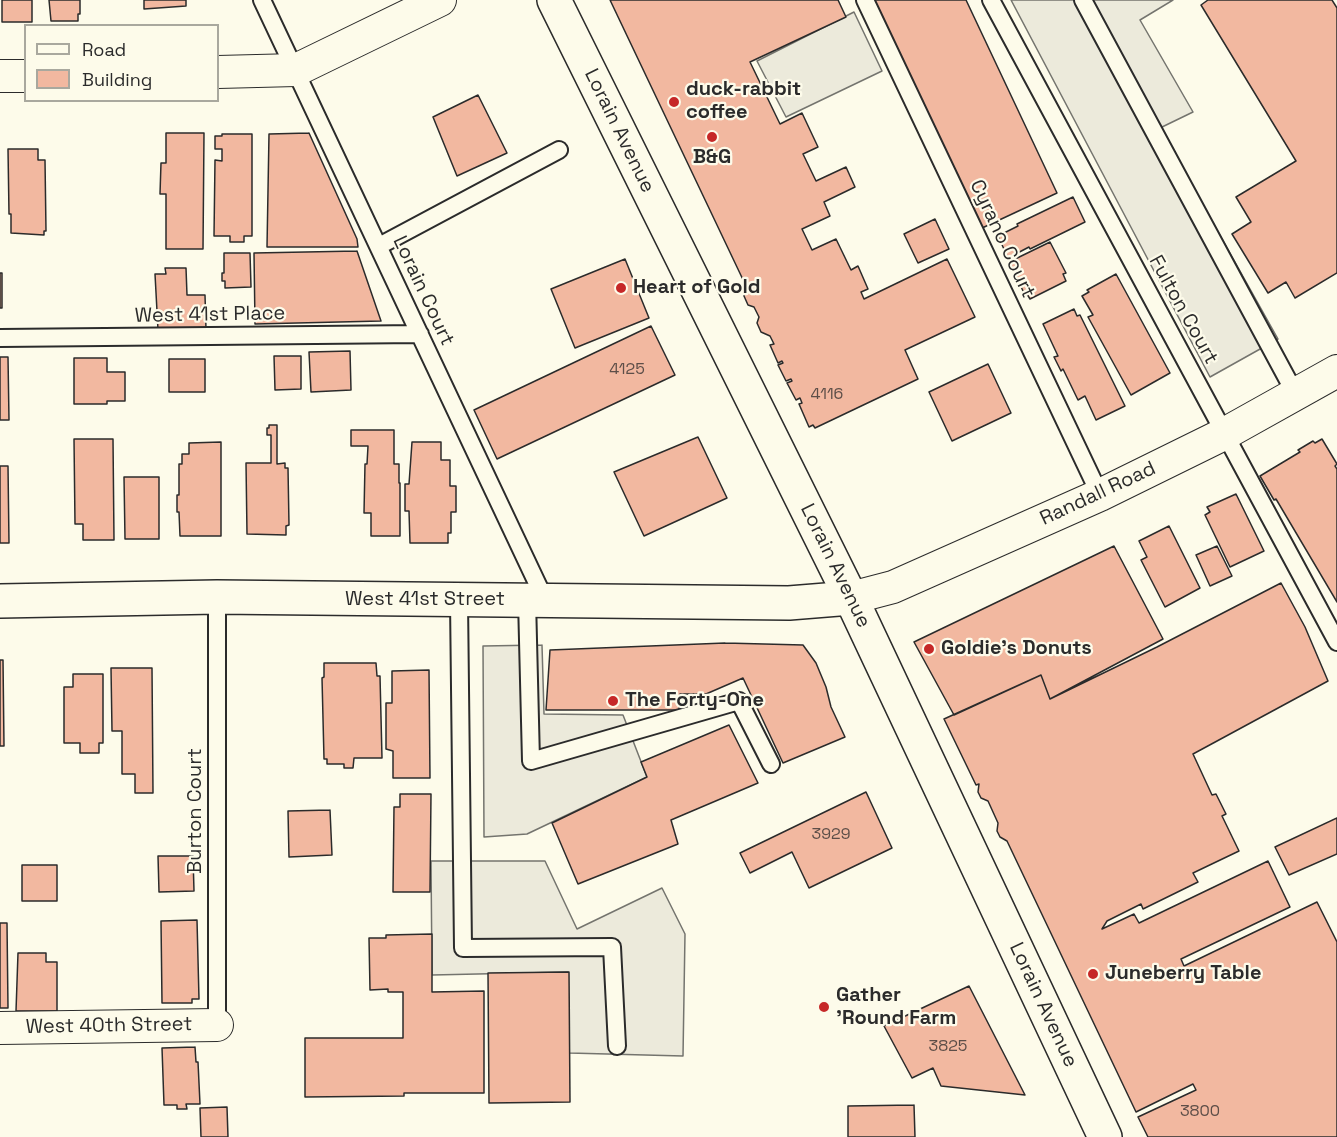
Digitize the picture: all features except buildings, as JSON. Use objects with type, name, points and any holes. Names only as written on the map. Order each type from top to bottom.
[{"type":"main road","name":"Lorain Avenue","points":[[554,0],[850,598],[1105,1137]]},
{"type":"main road","name":"West 41st Street","points":[[0,601],[217,597],[789,603],[850,598]]},
{"type":"street","points":[[219,72],[296,70],[440,0]]},
{"type":"street","points":[[0,76],[24,76]]},
{"type":"street","name":"Randall Road","points":[[850,598],[893,587],[1100,495],[1226,433],[1337,370]]},
{"type":"street","name":"West 40th Street","points":[[0,1028],[217,1025]]},
{"type":"lane","name":"Lorain Court","points":[[262,0],[420,334],[536,600]]},
{"type":"lane","name":"Cyrano Court","points":[[865,0],[1100,495]]},
{"type":"lane","name":"Fulton Court","points":[[991,0],[1337,642]]},
{"type":"lane","points":[[1083,0],[1296,395]]},
{"type":"lane","points":[[379,246],[559,150]]},
{"type":"lane","name":"West 41st Place","points":[[0,338],[420,334]]},
{"type":"lane","name":"Burton Court","points":[[217,597],[217,1025]]},
{"type":"lane","points":[[536,600],[531,761],[740,701],[771,764]]},
{"type":"lane","points":[[459,601],[463,948],[612,947],[617,1046]]},
{"type":"shaded area","points":[[1011,0],[1173,0],[1140,20],[1193,112],[1160,128],[1278,339],[1210,377]]},
{"type":"shaded area","points":[[854,12],[882,71],[786,117],[757,61]]},
{"type":"shaded area","points":[[542,645],[544,714],[623,715],[647,777],[527,834],[484,837],[483,646]]},
{"type":"shaded area","points":[[431,861],[545,861],[577,929],[662,888],[685,934],[683,1056],[569,1053],[568,972],[432,975]]},
{"type":"place","name":"duck-rabbit coffee","points":[[674,102]]},
{"type":"place","name":"B&G","points":[[712,137]]},
{"type":"place","name":"Heart of Gold","points":[[621,288]]},
{"type":"place","name":"Goldie's Donuts","points":[[929,649]]},
{"type":"place","name":"The Forty-One","points":[[613,701]]},
{"type":"place","name":"Juneberry Table","points":[[1093,974]]},
{"type":"place","name":"Gather 'Round Farm","points":[[824,1007]]}]
